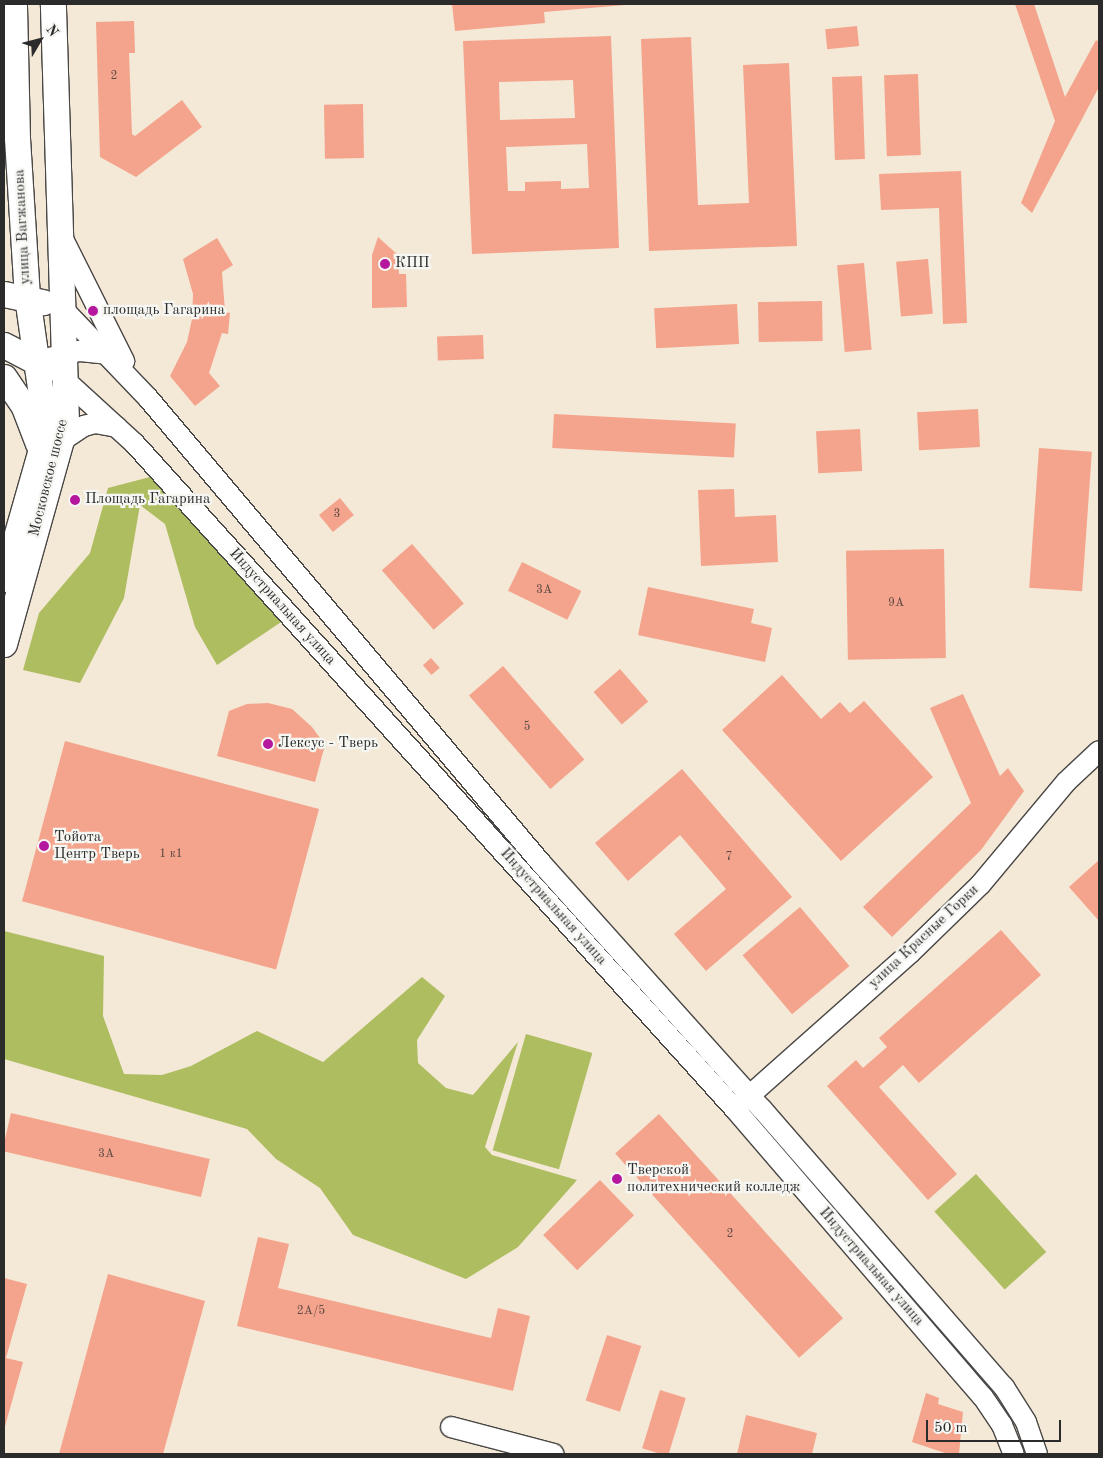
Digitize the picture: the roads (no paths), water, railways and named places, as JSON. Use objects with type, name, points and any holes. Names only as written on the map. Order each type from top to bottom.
[{"type":"main road","name":"улица Вагжанова","points":[[14,4],[20,301],[38,363],[50,449]]},
{"type":"main road","points":[[4,312],[20,301],[62,308],[52,4]]},
{"type":"main road","points":[[4,175],[17,138]]},
{"type":"main road","name":"Московское шоссе","points":[[4,579],[50,449],[66,422],[62,308]]},
{"type":"main road","points":[[4,344],[66,381]]},
{"type":"main road","points":[[4,377],[50,449]]},
{"type":"main road","name":"Московское шоссе","points":[[4,644],[50,449]]},
{"type":"street","name":"Индустриальная улица","points":[[60,233],[136,385]]},
{"type":"street","name":"Индустриальная улица","points":[[62,308],[109,354],[136,385],[742,1102],[983,1397],[1002,1425],[1014,1454]]},
{"type":"street","points":[[38,363],[65,353],[109,354]]},
{"type":"street","name":"Индустриальная улица","points":[[66,381],[117,427],[1004,1387],[1026,1422],[1037,1454]]},
{"type":"street","points":[[50,449],[84,426],[95,423],[117,427]]},
{"type":"street","name":"улица Красные Горки","points":[[742,1102],[910,953],[973,891],[1066,782],[1099,751]]},
{"type":"street","points":[[451,1427],[554,1454]]},
{"type":"place","name":"КПП","points":[[385,264]]},
{"type":"place","name":"площадь Гагарина","points":[[93,311]]},
{"type":"place","name":"Площадь Гагарина","points":[[75,500]]},
{"type":"place","name":"Лексус - Тверь","points":[[268,744]]},
{"type":"place","name":"Тойота Центр Тверь","points":[[44,846]]},
{"type":"place","name":"Тверской политехнический колледж","points":[[617,1179]]}]
